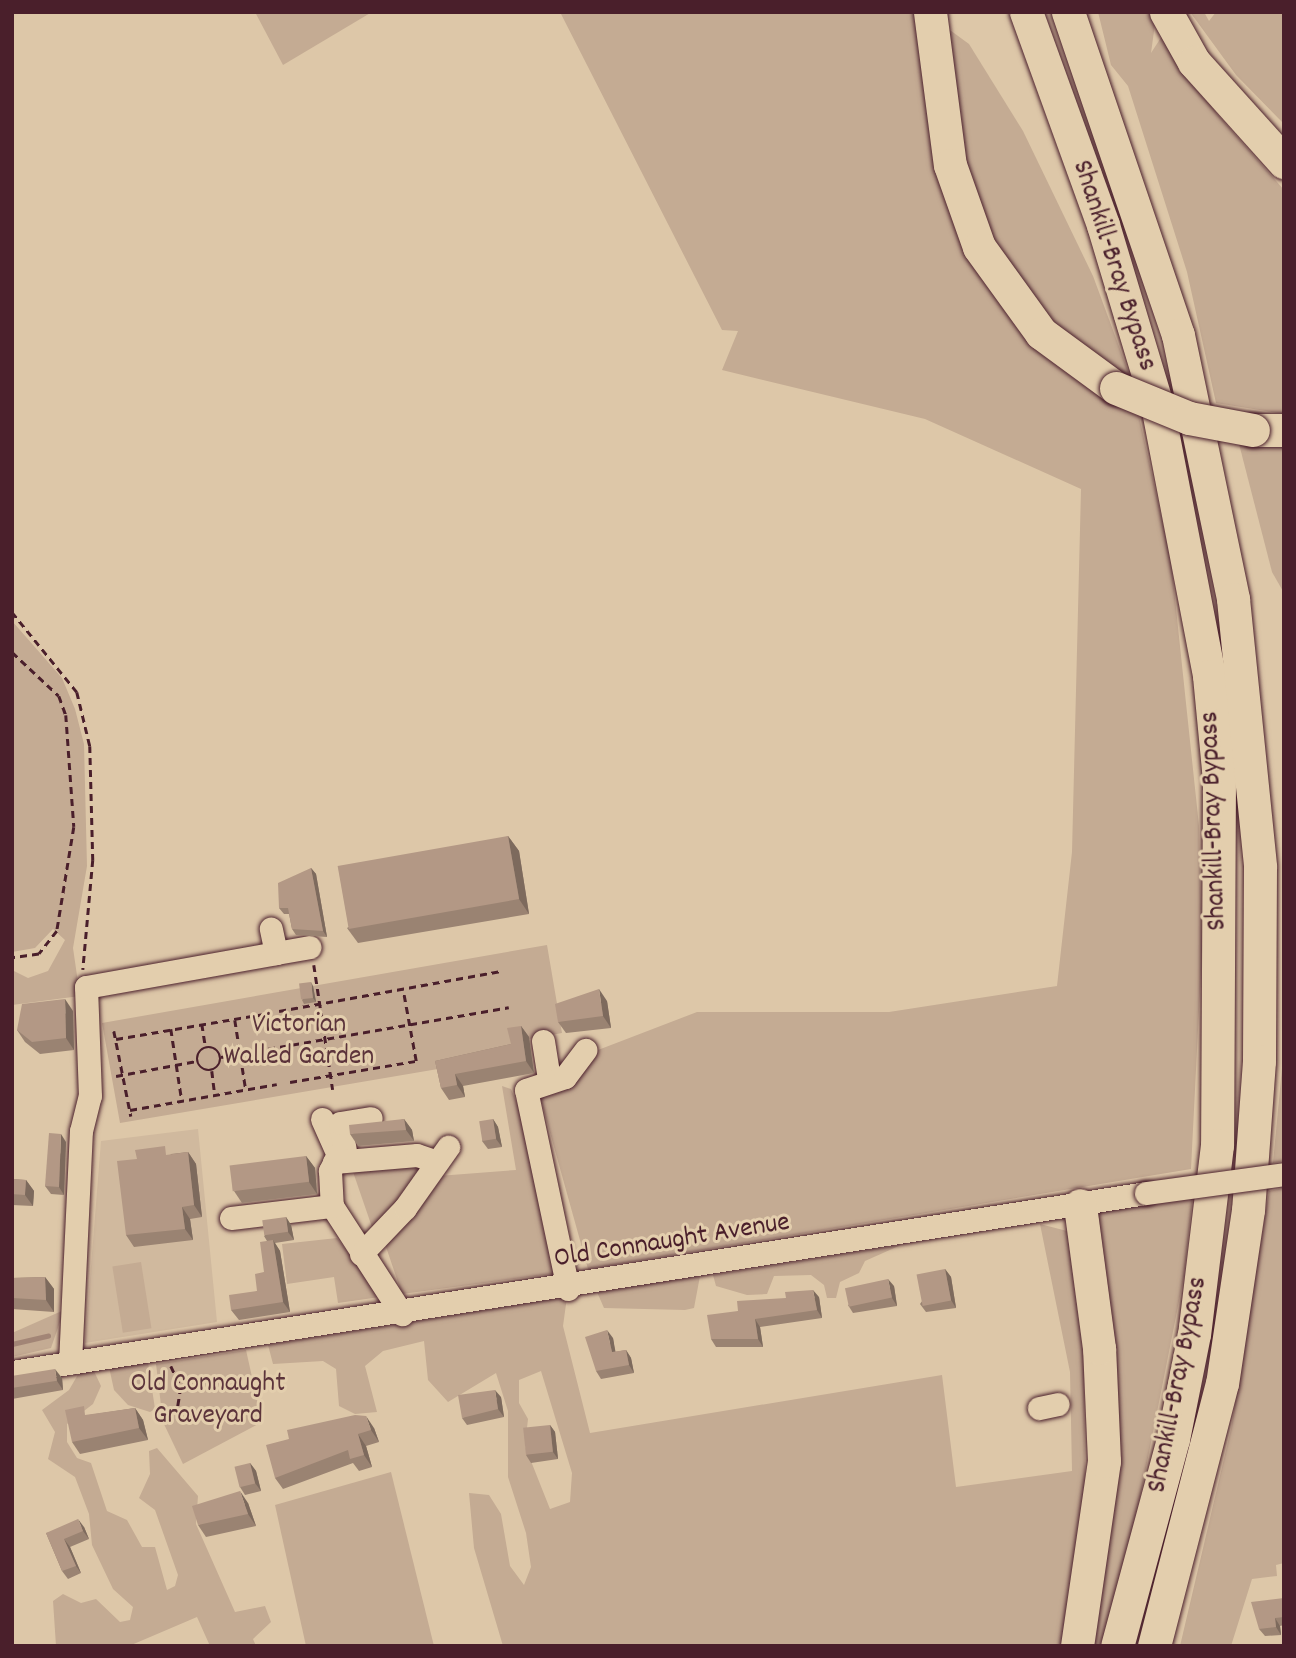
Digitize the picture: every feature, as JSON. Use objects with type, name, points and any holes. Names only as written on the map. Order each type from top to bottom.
[{"type":"highway","points":[[930,12],[950,164],[979,247],[1041,333],[1116,388],[1180,415],[1269,430]]},
{"type":"highway","name":"Shankill-Bray Bypass","points":[[1026,12],[1103,225],[1157,405],[1206,663],[1219,780],[1217,1144],[1194,1334],[1173,1439],[1117,1646]]},
{"type":"highway","name":"Shankill-Bray Bypass","points":[[1068,12],[1178,335],[1233,599],[1261,867],[1259,1060],[1248,1210],[1222,1383],[1154,1646]]},
{"type":"highway","points":[[1166,12],[1194,62],[1284,162]]},
{"type":"highway","points":[[1259,1060],[1284,870]]},
{"type":"highway","points":[[1077,1646],[1104,1461],[1099,1348],[1080,1205]]},
{"type":"street","points":[[271,929],[276,953]]},
{"type":"street","points":[[70,1363],[81,1130],[90,1096],[86,987],[309,947]]},
{"type":"street","points":[[543,1041],[549,1080]]},
{"type":"street","points":[[568,1289],[527,1090],[575,1070],[585,1050]]},
{"type":"street","points":[[371,1118],[340,1123],[341,1163],[332,1206],[402,1314]]},
{"type":"street","points":[[321,1119],[341,1163]]},
{"type":"street","points":[[341,1163],[443,1154],[361,1254]]},
{"type":"street","name":"Old Connaught Avenue","points":[[12,1372],[568,1289],[1146,1193],[1284,1174]]},
{"type":"street","points":[[231,1218],[332,1206]]},
{"type":"path","points":[[12,612],[77,692],[90,746],[93,860],[80,951],[86,987]]},
{"type":"path","points":[[12,652],[59,696],[66,715],[74,827],[57,931],[39,954],[12,958]]},
{"type":"path","points":[[309,947],[333,1090]]},
{"type":"path","points":[[279,1011],[502,971]]},
{"type":"path","points":[[290,1082],[416,1061],[403,989]]},
{"type":"path","points":[[206,1048],[221,1057],[509,1007]]},
{"type":"path","points":[[116,1039],[270,1013]]},
{"type":"path","points":[[235,1019],[246,1090]]},
{"type":"path","points":[[116,1076],[197,1061],[206,1048],[202,1024]]},
{"type":"path","points":[[171,1029],[182,1101]]},
{"type":"path","points":[[114,1031],[131,1116]]},
{"type":"path","points":[[215,1095],[212,1071],[221,1057]]},
{"type":"path","points":[[197,1061],[212,1071]]},
{"type":"path","points":[[130,1110],[277,1084]]},
{"type":"path","points":[[167,1349],[181,1388],[177,1410]]},
{"type":"shaded area","points":[[198,1129],[217,1322],[85,1343],[101,1141]]},
{"type":"green space","points":[[255,12],[372,12],[283,65]]},
{"type":"green space","points":[[560,12],[919,12],[968,247],[1137,407],[1171,561],[1199,826],[1202,950],[1191,1169],[588,1269],[539,1093],[572,1060],[697,1012],[889,1012],[1057,986],[1072,852],[1081,489],[925,419],[722,370],[738,331],[722,330]]},
{"type":"green space","points":[[1098,12],[1148,12],[1155,24],[1151,53],[1162,36],[1217,114],[1284,190],[1284,414],[1216,403],[1187,272],[1128,86],[1111,65]]},
{"type":"green space","points":[[1190,12],[1204,12],[1209,21],[1216,12],[1284,12],[1284,124],[1236,75]]},
{"type":"green space","points":[[943,25],[969,44],[1023,131],[1093,276],[1131,379],[1087,355],[1022,290],[984,232],[952,145]]},
{"type":"green space","points":[[1238,440],[1284,440],[1284,593],[1272,572]]},
{"type":"green space","points":[[12,621],[62,678],[75,709],[84,744],[87,866],[73,948],[80,996],[12,1005],[12,970],[28,978],[48,971],[65,940],[53,929],[35,948],[12,952]]},
{"type":"green space","name":"Victorian Walled Garden","points":[[547,945],[562,1033],[518,1041],[520,1055],[120,1123],[102,1023]]},
{"type":"green space","points":[[1284,1047],[1284,1161],[1273,1163]]},
{"type":"green space","points":[[502,1086],[511,1089],[526,1125],[558,1273],[402,1294],[384,1241],[438,1176],[516,1170]]},
{"type":"green space","points":[[400,1163],[418,1167],[417,1177],[374,1233],[352,1169]]},
{"type":"green space","points":[[1284,1188],[1284,1563],[1276,1565],[1277,1576],[1252,1579],[1231,1646],[1180,1646],[1231,1429],[1269,1191]]},
{"type":"green space","points":[[1193,1193],[1184,1276],[1138,1508],[1101,1646],[1088,1646],[1088,1206]]},
{"type":"green space","points":[[1040,1224],[1067,1231],[1084,1361],[1085,1497],[1062,1646],[503,1646],[474,1548],[469,1493],[489,1495],[501,1514],[510,1566],[524,1585],[531,1567],[526,1533],[508,1477],[508,1411],[496,1373],[448,1402],[428,1380],[424,1341],[383,1351],[365,1366],[377,1412],[355,1414],[339,1406],[336,1369],[323,1361],[273,1364],[268,1345],[567,1297],[563,1326],[590,1433],[942,1375],[956,1487],[1072,1471],[1070,1372]],"holes":[[[541,1371],[572,1473],[570,1502],[550,1509],[525,1446],[528,1419],[519,1403],[519,1380]]]},
{"type":"green space","points":[[337,1238],[380,1297],[338,1303],[334,1277],[287,1284],[282,1244]]},
{"type":"green space","points":[[901,1245],[865,1261],[859,1273],[840,1282],[836,1298],[827,1298],[824,1285],[811,1275],[774,1276],[767,1294],[747,1295],[716,1286],[713,1275]]},
{"type":"green space","points":[[141,1262],[151,1328],[123,1333],[112,1267]]},
{"type":"green space","points":[[700,1276],[694,1308],[685,1310],[604,1308],[597,1292]]},
{"type":"green space","points":[[64,1310],[51,1348],[12,1357],[12,1333]]},
{"type":"green space","name":"Old Connaught Graveyard","points":[[246,1350],[262,1422],[183,1464],[163,1422],[156,1364]]},
{"type":"green space","points":[[148,1362],[155,1409],[150,1412],[128,1405],[114,1390],[109,1367]]},
{"type":"green space","points":[[93,1369],[101,1386],[93,1404],[67,1424],[67,1442],[77,1458],[91,1463],[107,1511],[127,1520],[142,1547],[155,1547],[167,1590],[175,1586],[178,1575],[155,1510],[139,1498],[150,1474],[149,1451],[157,1448],[198,1496],[196,1524],[235,1612],[265,1606],[271,1622],[253,1639],[256,1646],[210,1646],[197,1617],[129,1646],[56,1646],[53,1601],[63,1594],[81,1603],[96,1599],[120,1622],[130,1620],[133,1607],[113,1589],[92,1545],[89,1514],[75,1477],[48,1459],[55,1432],[42,1410],[69,1390],[80,1371]]},
{"type":"green space","points":[[391,1472],[434,1646],[306,1646],[275,1505]]},
{"type":"building","points":[[508,836],[519,899],[349,929],[338,866]]},
{"type":"building","points":[[311,868],[323,931],[292,929],[288,908],[279,908],[278,883]]},
{"type":"building","points":[[311,982],[313,998],[301,999],[299,983]]},
{"type":"building","points":[[599,989],[603,1016],[558,1022],[555,1004]]},
{"type":"building","points":[[65,999],[66,1038],[32,1042],[17,1030],[22,1004]]},
{"type":"building","points":[[521,1026],[526,1061],[455,1074],[457,1085],[441,1088],[435,1061],[511,1044],[507,1028]]},
{"type":"building","points":[[404,1119],[406,1130],[350,1134],[349,1125]]},
{"type":"building","points":[[493,1119],[496,1139],[482,1141],[479,1121]]},
{"type":"building","points":[[49,1133],[61,1134],[59,1187],[45,1186]]},
{"type":"building","points":[[165,1146],[166,1155],[188,1152],[194,1205],[182,1207],[185,1229],[126,1235],[117,1161],[137,1159],[135,1150]]},
{"type":"building","points":[[306,1156],[309,1182],[233,1191],[230,1165]]},
{"type":"building","points":[[12,1179],[26,1180],[25,1195],[12,1194]]},
{"type":"building","points":[[286,1217],[288,1232],[264,1235],[262,1220]]},
{"type":"building","points":[[273,1240],[283,1302],[231,1310],[229,1295],[257,1291],[255,1274],[264,1272],[260,1242]]},
{"type":"building","points":[[945,1269],[951,1300],[923,1306],[917,1275]]},
{"type":"building","points":[[45,1277],[46,1300],[12,1298],[12,1278]]},
{"type":"building","points":[[888,1279],[892,1298],[849,1307],[845,1288]]},
{"type":"building","points":[[813,1290],[817,1310],[755,1319],[758,1339],[711,1339],[707,1315],[738,1311],[737,1301],[786,1298],[785,1292]]},
{"type":"building","points":[[607,1330],[612,1352],[626,1350],[629,1365],[596,1371],[585,1337]]},
{"type":"building","points":[[55,1369],[57,1381],[13,1388],[12,1376]]},
{"type":"building","points":[[495,1390],[498,1409],[462,1418],[458,1395]]},
{"type":"building","points":[[84,1406],[85,1415],[135,1408],[139,1428],[72,1442],[65,1410]]},
{"type":"building","points":[[355,1415],[366,1416],[371,1430],[358,1434],[364,1455],[350,1459],[348,1450],[275,1478],[266,1445],[289,1439],[287,1430]]},
{"type":"building","points":[[550,1425],[553,1452],[526,1455],[523,1428]]},
{"type":"building","points":[[250,1463],[255,1483],[240,1487],[234,1467]]},
{"type":"building","points":[[240,1491],[248,1514],[198,1525],[192,1506]]},
{"type":"building","points":[[78,1519],[83,1531],[64,1539],[76,1566],[62,1571],[46,1533]]},
{"type":"building","points":[[1284,1598],[1284,1617],[1275,1618],[1276,1627],[1259,1629],[1251,1602]]},
{"type":"waterway","points":[[12,1344],[48,1336]]}]
